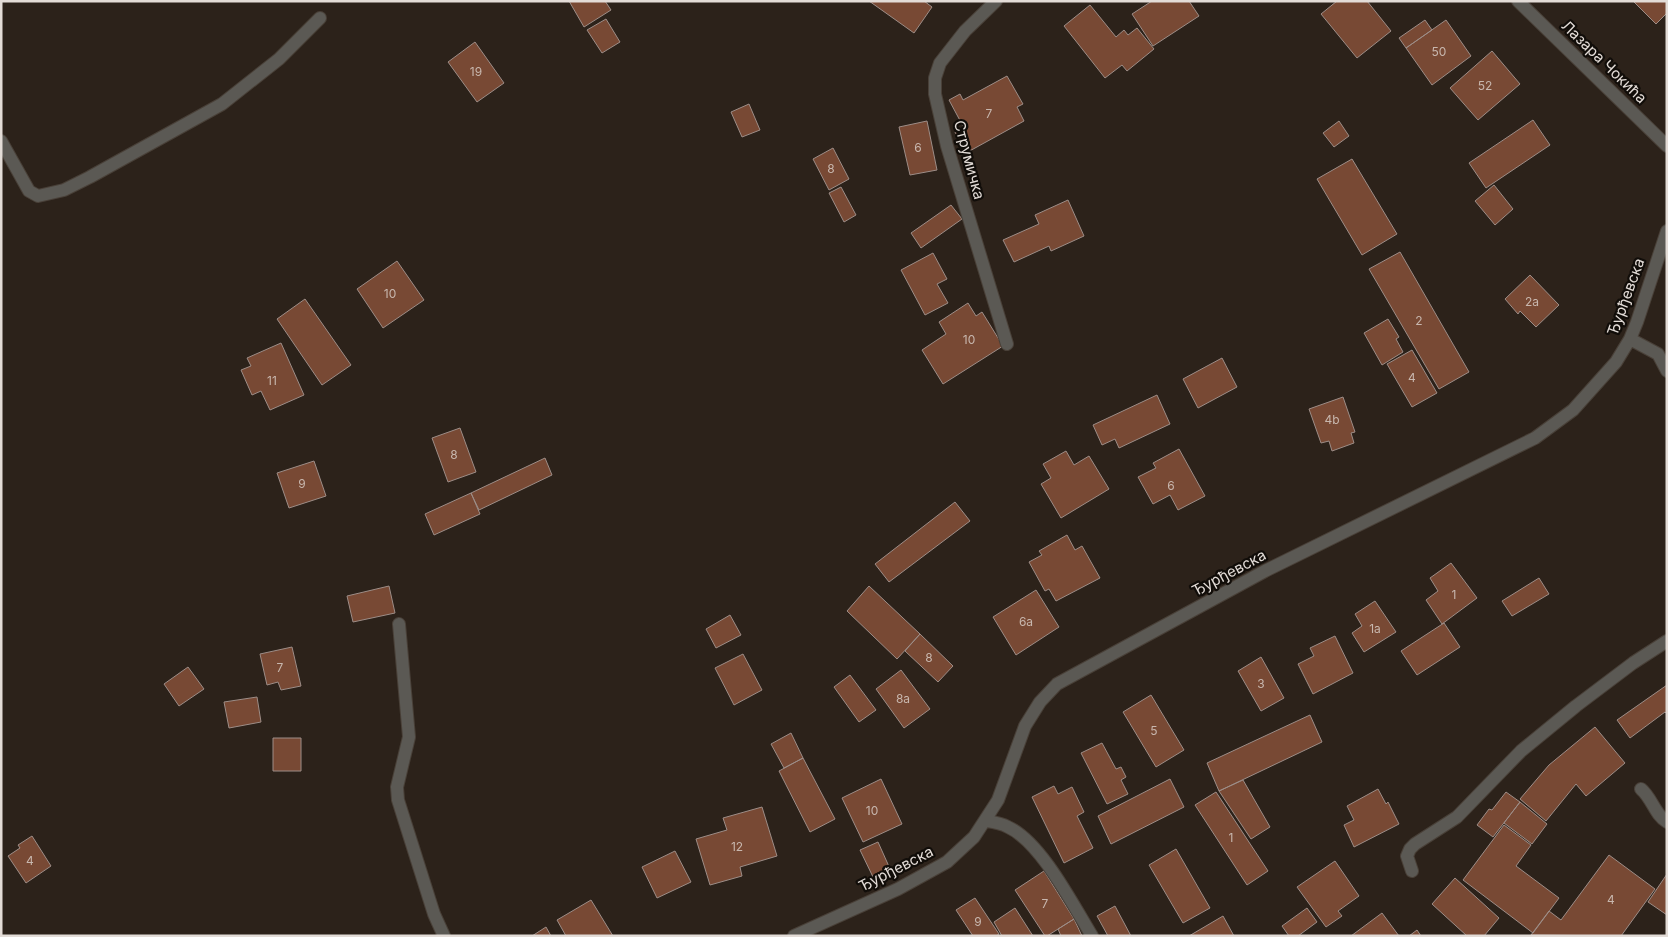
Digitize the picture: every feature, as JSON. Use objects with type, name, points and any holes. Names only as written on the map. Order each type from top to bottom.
[{"type":"street","name":"Струмичка","points":[[996,1],[965,31],[940,63],[935,78],[935,94],[948,146],[1006,344]]},
{"type":"street","name":"Лазара Чокића","points":[[1518,1],[1667,146]]},
{"type":"street","points":[[1,141],[30,191],[38,196],[64,190],[222,104],[279,59],[320,18]]},
{"type":"street","name":"Ђурђевска","points":[[794,936],[898,889],[940,866],[961,849],[986,821],[998,800],[1025,726],[1040,702],[1057,684],[1265,571],[1535,438],[1573,410],[1616,362],[1630,339],[1667,231]]},
{"type":"street","points":[[1630,339],[1658,354],[1667,371]]},
{"type":"street","points":[[399,624],[409,737],[397,787],[398,800],[434,914],[444,936]]},
{"type":"street","points":[[1412,871],[1407,856],[1415,844],[1456,817],[1521,752],[1576,706],[1633,663],[1667,641]]},
{"type":"street","points":[[1640,789],[1652,801],[1662,819],[1667,822]]},
{"type":"street","points":[[986,821],[1008,827],[1028,842],[1054,874],[1092,936]]},
{"type":"building","points":[[569,1],[605,1],[611,10],[584,27]]},
{"type":"building","points":[[869,1],[924,1],[932,7],[914,33]]},
{"type":"building","points":[[1152,1],[1189,1],[1199,16],[1153,46],[1132,14]]},
{"type":"building","points":[[1337,1],[1367,1],[1391,31],[1357,58],[1321,14]]},
{"type":"building","points":[[1633,1],[1667,1],[1667,13],[1656,24]]},
{"type":"building","points":[[1090,5],[1116,37],[1124,30],[1128,35],[1137,28],[1154,49],[1127,71],[1122,65],[1105,78],[1064,26]]},
{"type":"building","points":[[606,19],[620,42],[602,53],[587,30]]},
{"type":"building","points":[[1425,20],[1432,30],[1406,48],[1399,38]]},
{"type":"building","points":[[1446,20],[1471,56],[1432,85],[1406,48]]},
{"type":"building","points":[[475,42],[504,83],[477,102],[448,62]]},
{"type":"building","points":[[1492,51],[1520,84],[1478,120],[1450,88]]},
{"type":"building","points":[[1007,76],[1023,104],[1017,107],[1024,121],[966,153],[955,132],[964,128],[949,100],[960,94],[963,100]]},
{"type":"building","points":[[749,104],[760,130],[742,137],[731,112]]},
{"type":"building","points":[[1533,120],[1550,145],[1486,188],[1469,163]]},
{"type":"building","points":[[927,121],[937,170],[910,175],[899,127]]},
{"type":"building","points":[[1339,121],[1349,136],[1334,147],[1323,133]]},
{"type":"building","points":[[833,148],[849,179],[829,190],[813,159]]},
{"type":"building","points":[[1352,159],[1397,234],[1362,255],[1317,179]]},
{"type":"building","points":[[1494,185],[1513,209],[1495,225],[1475,201]]},
{"type":"building","points":[[841,187],[856,215],[844,222],[829,193]]},
{"type":"building","points":[[1068,200],[1084,236],[1051,251],[1049,246],[1014,262],[1003,240],[1039,224],[1035,215]]},
{"type":"building","points":[[951,205],[962,219],[921,248],[911,233]]},
{"type":"building","points":[[1400,252],[1469,372],[1439,389],[1369,269]]},
{"type":"building","points":[[933,253],[947,279],[937,284],[948,303],[925,315],[901,270]]},
{"type":"building","points":[[397,261],[424,300],[383,328],[357,289]]},
{"type":"building","points":[[1530,275],[1559,305],[1536,327],[1520,311],[1518,314],[1505,299]]},
{"type":"building","points":[[305,299],[351,365],[322,385],[277,319]]},
{"type":"building","points":[[968,303],[976,316],[982,312],[1003,346],[943,384],[922,350],[946,334],[939,322]]},
{"type":"building","points":[[1388,319],[1399,337],[1396,339],[1403,352],[1382,365],[1364,333]]},
{"type":"building","points":[[281,343],[304,395],[270,410],[261,391],[252,395],[241,370],[251,366],[247,358]]},
{"type":"building","points":[[1412,350],[1437,393],[1412,407],[1387,364]]},
{"type":"building","points":[[1222,358],[1237,387],[1198,408],[1183,379]]},
{"type":"building","points":[[1157,395],[1170,424],[1119,448],[1115,439],[1102,445],[1093,425]]},
{"type":"building","points":[[1343,397],[1355,432],[1351,433],[1354,443],[1332,451],[1329,441],[1321,443],[1309,409]]},
{"type":"building","points":[[460,428],[476,472],[448,482],[432,438]]},
{"type":"building","points":[[1179,449],[1205,496],[1178,510],[1170,495],[1153,504],[1138,477],[1156,468],[1153,463]]},
{"type":"building","points":[[1066,451],[1074,465],[1089,456],[1109,489],[1061,518],[1041,484],[1051,478],[1043,464]]},
{"type":"building","points":[[545,458],[552,475],[479,510],[471,493]]},
{"type":"building","points":[[314,461],[326,496],[289,508],[277,473]]},
{"type":"building","points":[[471,493],[480,514],[434,535],[425,514]]},
{"type":"building","points":[[955,502],[970,521],[889,582],[875,564]]},
{"type":"building","points":[[1067,535],[1075,550],[1082,546],[1100,578],[1056,601],[1049,589],[1045,591],[1029,562],[1042,555],[1039,551]]},
{"type":"building","points":[[1451,563],[1477,598],[1442,624],[1426,600],[1438,591],[1430,578]]},
{"type":"building","points":[[1539,578],[1549,594],[1512,616],[1502,601]]},
{"type":"building","points":[[389,586],[395,613],[353,622],[347,596]]},
{"type":"building","points":[[869,586],[920,634],[897,659],[847,611]]},
{"type":"building","points":[[1036,590],[1059,627],[1016,655],[993,617]]},
{"type":"building","points":[[1375,601],[1396,632],[1364,652],[1352,633],[1362,626],[1355,614]]},
{"type":"building","points":[[730,615],[741,635],[716,648],[706,629]]},
{"type":"building","points":[[1444,623],[1460,647],[1417,675],[1401,651]]},
{"type":"building","points":[[920,634],[953,666],[938,682],[905,651]]},
{"type":"building","points":[[1335,636],[1353,673],[1313,694],[1298,664],[1314,656],[1310,648]]},
{"type":"building","points":[[292,647],[301,686],[281,690],[278,682],[267,685],[260,654]]},
{"type":"building","points":[[743,654],[762,690],[734,705],[715,668]]},
{"type":"building","points":[[1261,657],[1284,698],[1261,711],[1238,671]]},
{"type":"building","points":[[188,667],[204,689],[179,706],[164,684]]},
{"type":"building","points":[[901,670],[930,709],[904,728],[876,689]]},
{"type":"building","points":[[850,675],[876,710],[859,722],[834,687]]},
{"type":"building","points":[[1667,685],[1667,714],[1665,712],[1630,738],[1617,720]]},
{"type":"building","points":[[1151,695],[1184,750],[1156,767],[1123,712]]},
{"type":"building","points":[[257,697],[261,722],[229,728],[224,702]]},
{"type":"building","points":[[1310,715],[1322,742],[1219,791],[1207,763]]},
{"type":"building","points":[[1595,727],[1625,763],[1586,796],[1576,784],[1546,821],[1520,799],[1549,765]]},
{"type":"building","points":[[791,733],[803,758],[784,768],[771,744]]},
{"type":"building","points":[[273,738],[301,738],[301,771],[273,771]]},
{"type":"building","points":[[1102,743],[1116,769],[1121,767],[1126,777],[1121,780],[1128,794],[1107,804],[1081,753]]},
{"type":"building","points":[[803,758],[835,819],[810,832],[779,771]]},
{"type":"building","points":[[881,779],[902,824],[863,842],[842,798]]},
{"type":"building","points":[[1170,779],[1184,807],[1111,844],[1098,816]]},
{"type":"building","points":[[1243,780],[1270,827],[1251,839],[1219,791]]},
{"type":"building","points":[[1054,786],[1058,794],[1072,787],[1084,812],[1077,816],[1093,848],[1064,863],[1032,797]]},
{"type":"building","points":[[1378,789],[1386,804],[1388,802],[1399,824],[1354,847],[1344,825],[1354,820],[1347,806]]},
{"type":"building","points":[[1216,792],[1268,871],[1247,885],[1195,805]]},
{"type":"building","points":[[1506,792],[1520,802],[1493,837],[1477,825],[1489,809],[1492,810]]},
{"type":"building","points":[[1520,802],[1547,824],[1532,844],[1504,823]]},
{"type":"building","points":[[762,807],[777,856],[740,867],[742,876],[710,885],[696,839],[727,830],[723,818]]},
{"type":"building","points":[[1504,825],[1531,845],[1516,866],[1559,898],[1533,933],[1463,880]]},
{"type":"building","points":[[32,836],[51,866],[26,883],[8,856],[20,848],[18,845]]},
{"type":"building","points":[[878,842],[891,871],[874,879],[860,850]]},
{"type":"building","points":[[1176,849],[1210,908],[1183,923],[1149,865]]},
{"type":"building","points":[[675,851],[691,882],[657,898],[642,867]]},
{"type":"building","points":[[1609,855],[1655,889],[1621,936],[1531,935],[1549,911],[1561,920]]},
{"type":"building","points":[[1335,861],[1359,896],[1338,911],[1342,916],[1326,927],[1297,887]]},
{"type":"building","points":[[1044,871],[1074,919],[1047,936],[1045,936],[1015,890]]},
{"type":"building","points":[[1667,874],[1667,915],[1648,902]]},
{"type":"building","points":[[1455,878],[1499,918],[1484,936],[1467,936],[1432,904]]},
{"type":"building","points":[[975,898],[999,934],[996,936],[973,936],[956,910]]},
{"type":"building","points":[[591,900],[613,936],[566,936],[557,920]]},
{"type":"building","points":[[1115,906],[1131,936],[1108,936],[1097,916]]},
{"type":"building","points":[[1015,908],[1033,936],[1002,936],[994,922]]},
{"type":"building","points":[[1307,908],[1317,922],[1298,936],[1289,936],[1282,926]]},
{"type":"building","points":[[1382,913],[1399,936],[1351,936]]},
{"type":"building","points":[[1223,916],[1234,936],[1189,936]]},
{"type":"building","points":[[1074,919],[1082,936],[1061,936],[1058,929]]},
{"type":"building","points":[[546,927],[551,936],[532,936]]},
{"type":"building","points":[[1417,930],[1421,936],[1409,936]]}]
